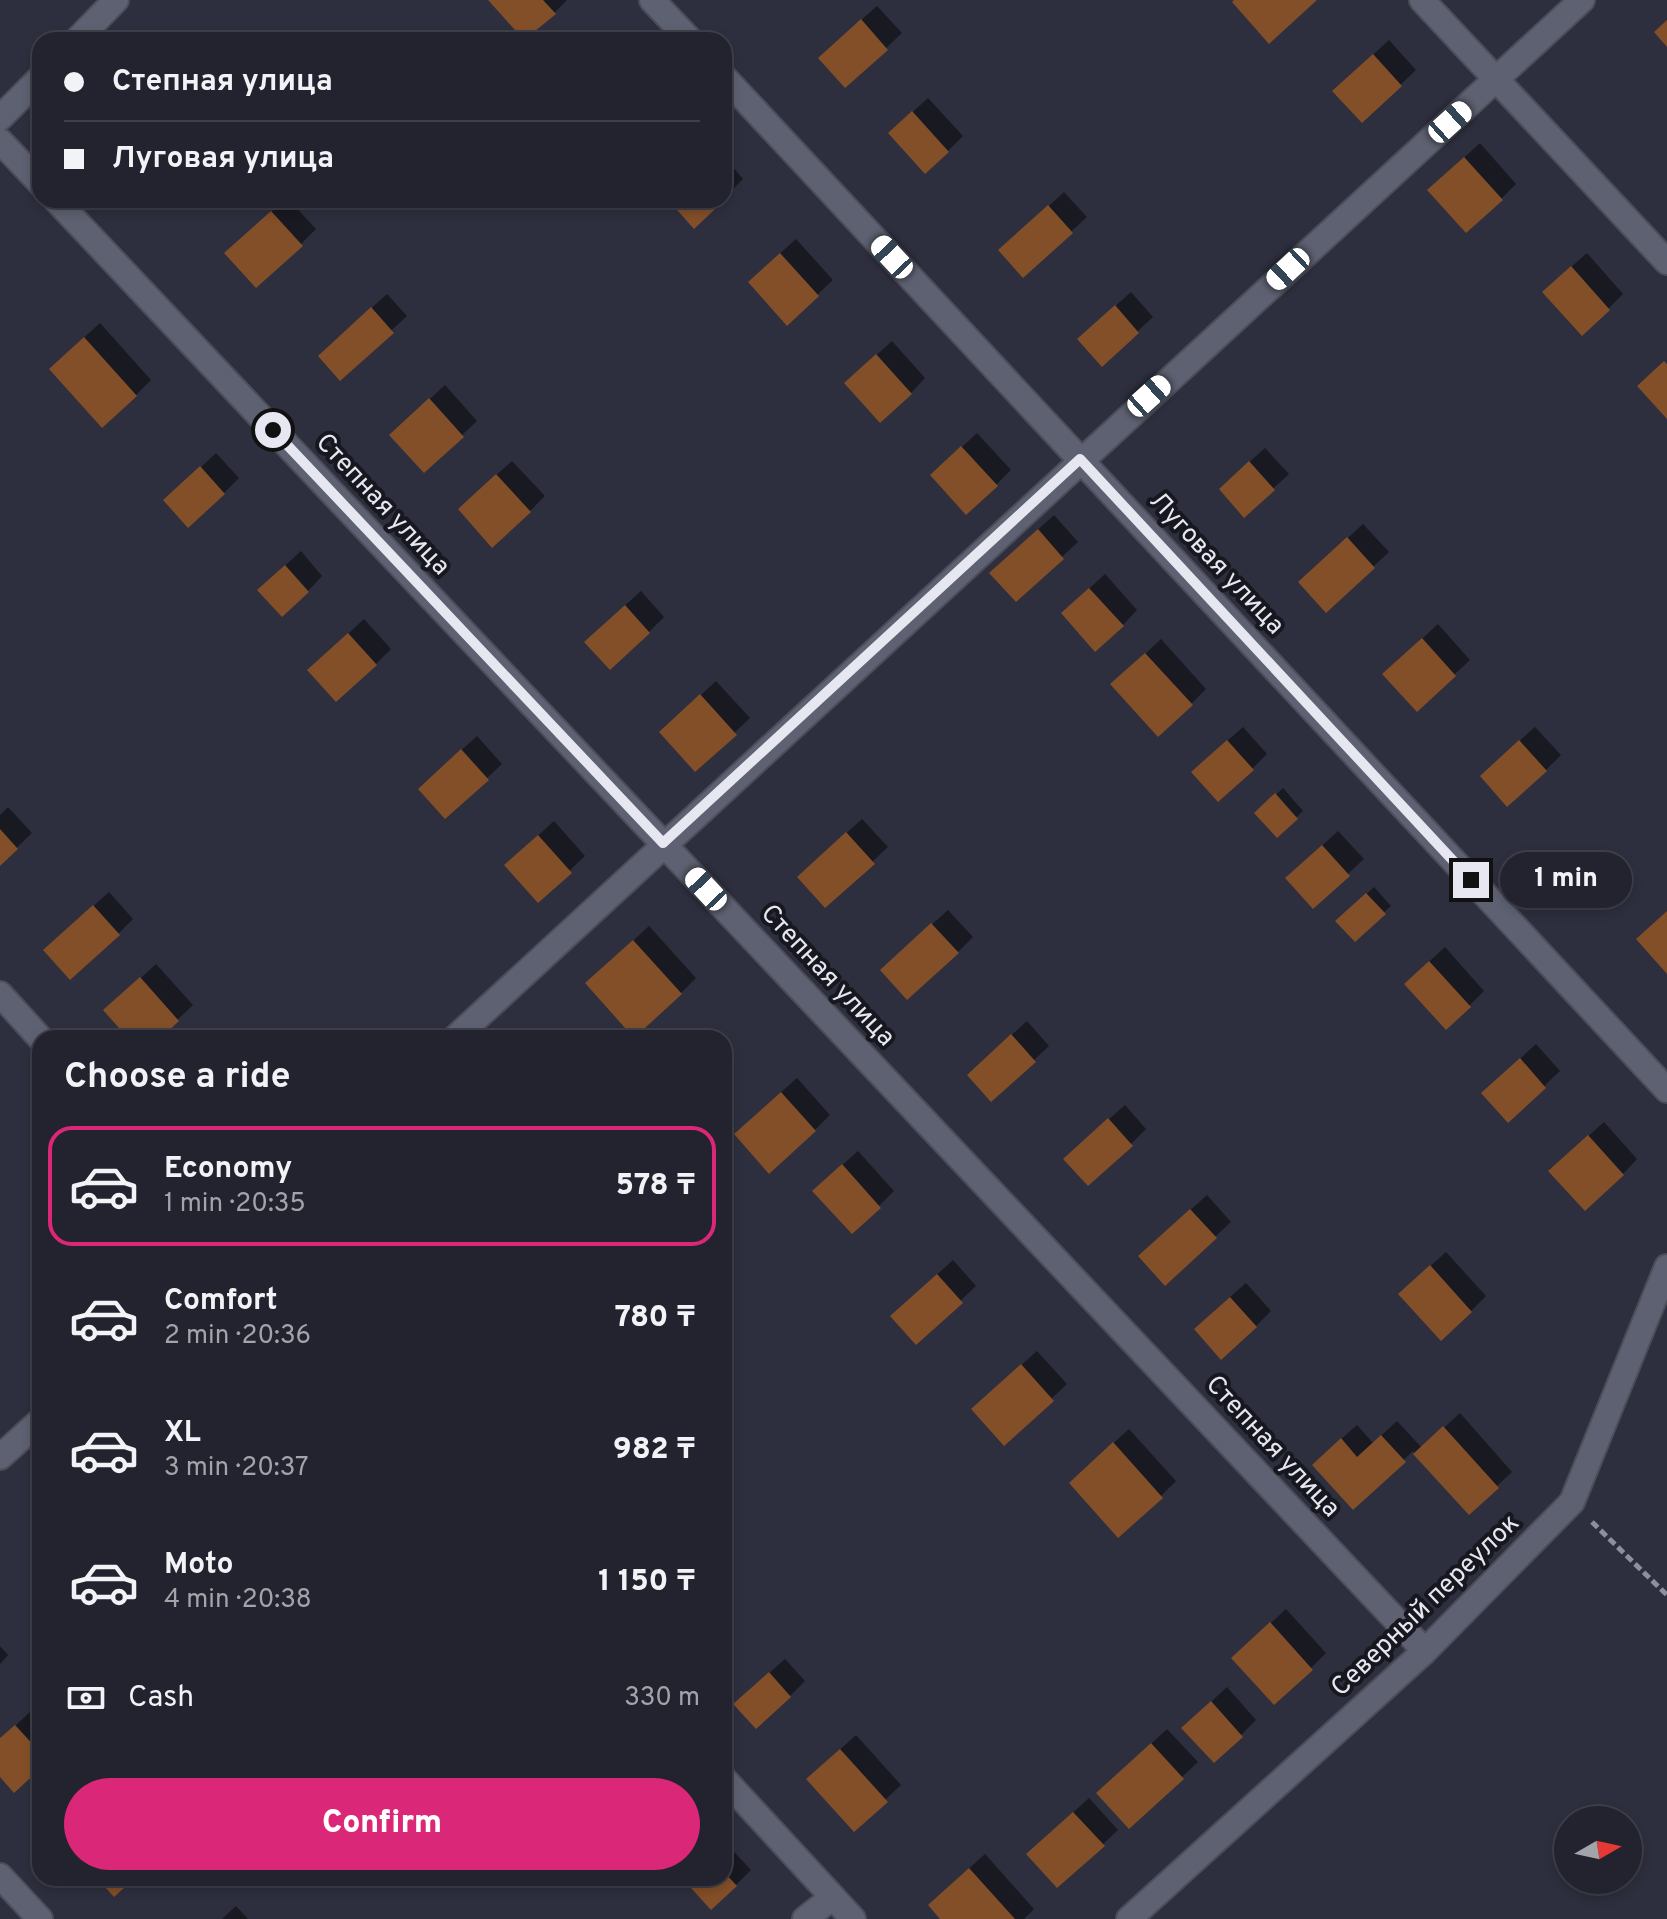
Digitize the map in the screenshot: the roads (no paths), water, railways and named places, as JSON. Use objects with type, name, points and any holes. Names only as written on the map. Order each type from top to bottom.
[{"type":"street","points":[[85,32],[116,0]]},
{"type":"street","points":[[652,0],[682,32]]},
{"type":"street","points":[[1422,0],[1667,262]]},
{"type":"street","points":[[464,1030],[663,843],[1582,0]]},
{"type":"street","points":[[0,118],[32,86]]},
{"type":"street","name":"Луговая улица","points":[[732,86],[1667,1090]]},
{"type":"street","points":[[0,141],[32,175]]},
{"type":"street","name":"Степная улица","points":[[64,208],[1425,1651]]},
{"type":"street","points":[[0,994],[33,1030]]},
{"type":"street","name":"Северный переулок","points":[[1129,1919],[1425,1651],[1572,1502],[1667,1267]]},
{"type":"street","points":[[0,1457],[32,1428]]},
{"type":"street","points":[[732,1788],[853,1919]]},
{"type":"street","points":[[0,1876],[40,1919]]},
{"type":"street","points":[[805,1919],[833,1897]]}]
